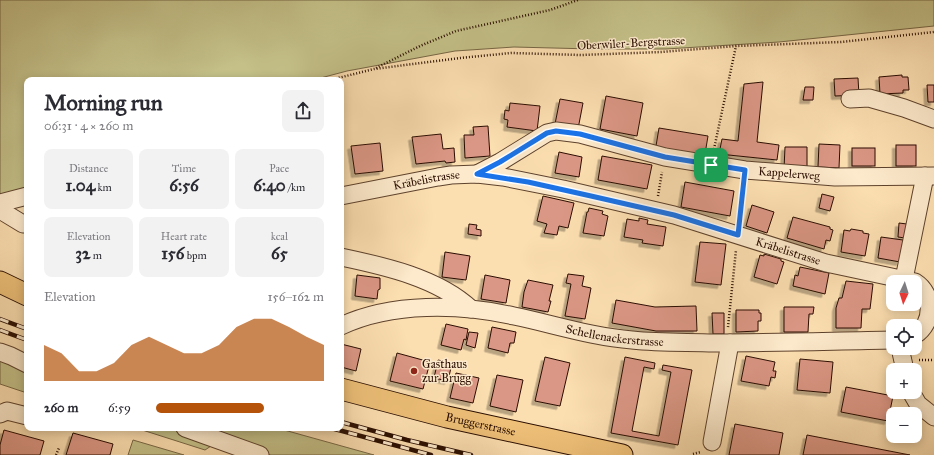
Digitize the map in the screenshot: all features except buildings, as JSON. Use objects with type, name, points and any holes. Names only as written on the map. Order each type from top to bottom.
[{"type":"main road","points":[[0,282],[24,294]]},
{"type":"main road","name":"Bruggerstrasse","points":[[344,389],[447,417],[622,455]]},
{"type":"street","points":[[850,99],[869,98],[904,108],[934,119]]},
{"type":"street","name":"Kappelerweg","points":[[477,174],[500,162],[547,133],[556,131],[580,134],[665,157],[745,170],[835,177],[931,175]]},
{"type":"street","name":"Kräbelistrasse","points":[[344,195],[451,175],[477,174],[503,177],[563,189],[679,217],[826,263],[853,270],[886,275]]},
{"type":"street","points":[[905,275],[931,175]]},
{"type":"street","points":[[0,203],[24,197]]},
{"type":"street","points":[[0,210],[24,224]]},
{"type":"street","points":[[344,258],[376,264],[422,280],[447,291],[471,309]]},
{"type":"street","name":"Kräbelistrasse","points":[[922,286],[926,292],[930,304],[927,323],[922,329]]},
{"type":"street","name":"Schellenackerstrasse","points":[[344,325],[373,314],[392,311],[422,309],[471,309],[513,316],[595,335],[622,339],[728,343],[886,340]]},
{"type":"street","points":[[707,446],[728,359],[728,343]]},
{"type":"street","points":[[0,352],[24,362]]},
{"type":"street","points":[[915,399],[918,404],[934,417]]},
{"type":"street","points":[[0,414],[7,411],[24,415]]},
{"type":"street","points":[[193,431],[260,455]]},
{"type":"path","points":[[374,69],[420,46],[456,31],[550,10],[578,0]]},
{"type":"path","name":"Oberwiler-Bergstrasse","points":[[342,77],[374,69],[510,53],[581,55],[661,52],[736,46],[841,42],[934,32]]},
{"type":"path","points":[[711,165],[736,46]]},
{"type":"path","points":[[655,211],[665,157]]},
{"type":"path","points":[[728,343],[745,170]]},
{"type":"path","points":[[693,454],[707,446]]},
{"type":"path","points":[[56,455],[59,448]]},
{"type":"shaded area","points":[[0,0],[934,0],[934,26],[779,42],[666,49],[514,47],[455,51],[347,71],[324,77],[24,77],[24,188],[5,195],[0,194]]},
{"type":"shaded area","points":[[0,358],[24,362],[24,392],[0,384]]},
{"type":"shaded area","points":[[145,431],[288,431],[374,455],[271,455],[220,440],[205,450]]},
{"type":"shaded area","points":[[133,440],[184,455],[128,455]]},
{"type":"railway","points":[[0,319],[24,328]]},
{"type":"railway","points":[[0,330],[24,339]]},
{"type":"railway","points":[[344,423],[471,455]]},
{"type":"railway","points":[[342,431],[431,455]]},
{"type":"place","name":"Gasthaus zur Brugg","points":[[414,371]]},
{"type":"route","points":[[556,131],[580,134],[665,157],[711,165],[745,170],[738,235],[674,215],[563,189],[503,177],[477,174],[500,162],[547,133],[556,131]]}]
